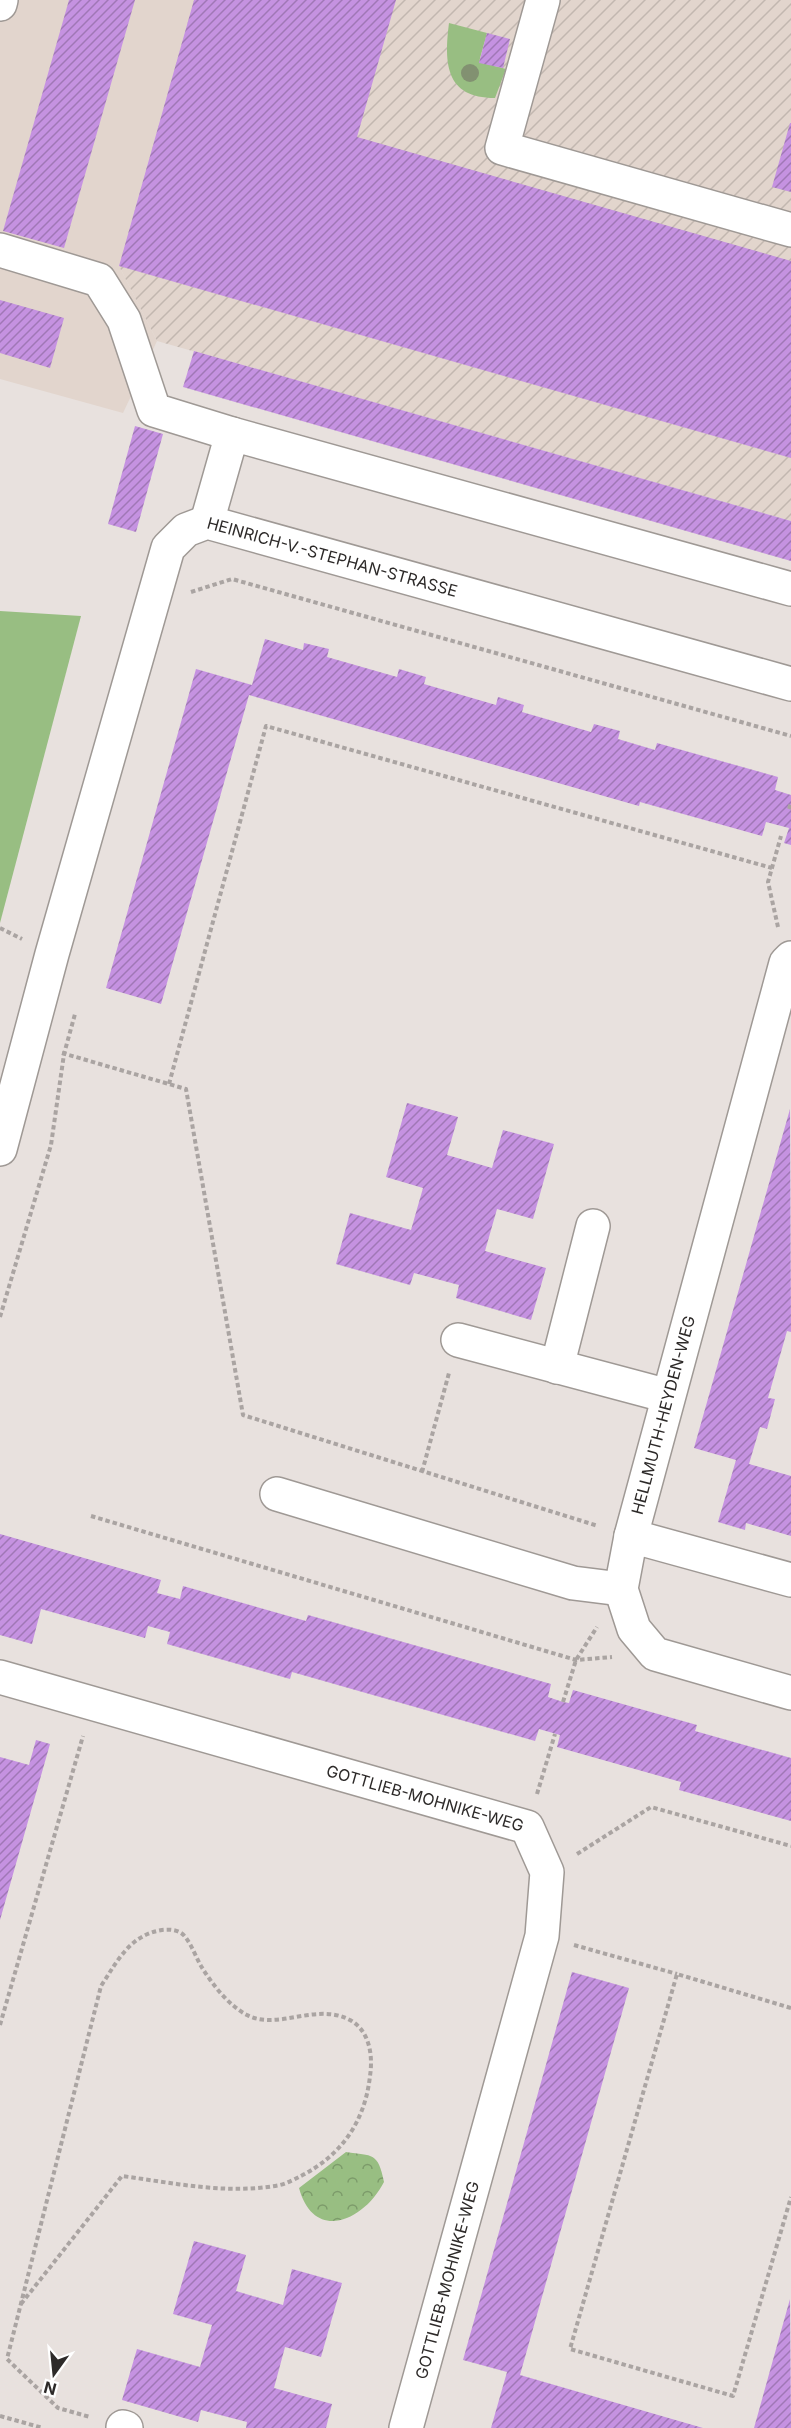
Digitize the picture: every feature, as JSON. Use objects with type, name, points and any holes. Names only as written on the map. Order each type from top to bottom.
[{"type":"street","points":[[543,0],[502,148],[791,230]]},
{"type":"street","points":[[0,250],[99,280],[124,320],[154,410],[232,434],[791,589]]},
{"type":"street","points":[[207,522],[232,434]]},
{"type":"street","name":"HEINRICH-V.-STEPHAN-STRASSE","points":[[0,1147],[168,548],[186,530],[207,522],[791,684]]},
{"type":"street","name":"HELLMUTH-HEYDEN-WEG","points":[[655,1654],[634,1629],[621,1589],[631,1536],[668,1396],[779,1032],[788,961]]},
{"type":"street","points":[[557,1367],[593,1226]]},
{"type":"street","points":[[458,1340],[668,1396]]},
{"type":"street","points":[[277,1494],[573,1583],[621,1589]]},
{"type":"street","points":[[631,1536],[791,1580]]},
{"type":"street","points":[[655,1654],[791,1693]]},
{"type":"street","name":"GOTTLIEB-MOHNIKE-WEG","points":[[0,1677],[527,1827],[547,1872],[542,1936],[406,2428]]},
{"type":"path","points":[[182,596],[232,579],[791,736]]},
{"type":"path","points":[[169,1084],[266,726],[772,868]]},
{"type":"path","points":[[789,809],[791,803]]},
{"type":"path","points":[[781,836],[768,882],[788,961]]},
{"type":"path","points":[[0,1317],[51,1145],[64,1054],[76,1008]]},
{"type":"path","points":[[28,1044],[186,1089],[243,1415],[631,1536]]},
{"type":"path","points":[[422,1472],[458,1340]]},
{"type":"path","points":[[91,1516],[576,1660],[655,1654]]},
{"type":"path","points":[[563,1702],[576,1660]]},
{"type":"path","points":[[0,2025],[92,1703]]},
{"type":"path","points":[[527,1827],[555,1734]]},
{"type":"path","points":[[547,1872],[651,1807],[791,1846]]},
{"type":"path","points":[[21,2304],[122,2176],[193,2186],[242,2189],[283,2185],[312,2170],[339,2151],[357,2123],[369,2088],[372,2058],[365,2035],[351,2020],[326,2013],[265,2021],[248,2015],[225,1999],[202,1968],[185,1936],[172,1928],[147,1932],[124,1950],[102,1986],[21,2304],[7,2359],[58,2408],[124,2428]]},
{"type":"path","points":[[542,1936],[791,2008]]},
{"type":"path","points":[[677,1974],[570,2349],[733,2396],[791,2197]]},
{"type":"path","points":[[0,2416],[43,2428]]},
{"type":"shaded area","points":[[0,0],[194,0],[119,266],[157,341],[123,413],[0,379]]},
{"type":"shaded area","points":[[194,0],[791,0],[791,521],[157,341],[119,266]]},
{"type":"green space","points":[[449,23],[487,33],[479,62],[506,69],[495,98],[466,92],[451,76],[447,52]]},
{"type":"green space","points":[[0,611],[81,616],[0,923]]},
{"type":"green space","points":[[346,2152],[373,2157],[379,2165],[384,2182],[375,2196],[352,2216],[327,2221],[316,2216],[306,2205],[299,2188]]},
{"type":"building","points":[[69,0],[135,0],[64,248],[3,231]]},
{"type":"building","points":[[194,0],[396,0],[357,137],[791,261],[791,458],[119,266]]},
{"type":"building","points":[[487,33],[510,39],[503,68],[479,63]]},
{"type":"building","points":[[791,123],[791,192],[772,187]]},
{"type":"building","points":[[0,300],[64,318],[50,368],[0,353]]},
{"type":"building","points":[[194,351],[791,521],[791,561],[183,387]]},
{"type":"building","points":[[135,426],[163,434],[136,532],[108,524]]},
{"type":"building","points":[[265,639],[303,650],[304,643],[329,649],[327,657],[397,677],[399,669],[426,677],[424,684],[496,705],[498,697],[524,705],[522,712],[591,732],[594,724],[620,731],[618,739],[655,750],[657,743],[778,777],[775,790],[791,795],[791,845],[784,843],[789,828],[766,822],[762,836],[640,802],[639,806],[249,695],[161,1004],[106,988],[196,669],[252,685]]},
{"type":"building","points":[[407,1103],[458,1117],[447,1155],[492,1168],[503,1130],[554,1144],[533,1219],[497,1209],[485,1251],[546,1268],[531,1320],[456,1298],[459,1285],[414,1273],[410,1285],[336,1264],[350,1213],[411,1230],[423,1188],[386,1177]]},
{"type":"building","points":[[790,1109],[791,1332],[787,1331],[768,1398],[775,1399],[767,1429],[760,1427],[749,1464],[791,1476],[791,1536],[746,1523],[745,1530],[718,1522],[736,1460],[694,1448]]},
{"type":"building","points":[[0,1534],[161,1580],[157,1593],[180,1599],[183,1586],[306,1621],[308,1615],[551,1684],[548,1697],[563,1702],[569,1703],[573,1690],[697,1725],[695,1731],[791,1758],[791,1821],[679,1790],[681,1782],[557,1747],[560,1735],[539,1729],[535,1741],[292,1672],[290,1679],[167,1644],[170,1632],[148,1626],[145,1638],[41,1609],[32,1644],[0,1635]]},
{"type":"building","points":[[36,1740],[50,1744],[0,1920],[0,1757],[29,1765]]},
{"type":"building","points":[[572,1972],[629,1988],[520,2375],[703,2428],[491,2428],[507,2372],[463,2360]]},
{"type":"building","points":[[194,2241],[246,2255],[236,2291],[283,2305],[292,2269],[342,2283],[321,2357],[285,2347],[274,2388],[332,2404],[326,2428],[246,2428],[247,2422],[201,2410],[198,2422],[122,2400],[137,2349],[200,2367],[212,2325],[173,2314]]},
{"type":"building","points":[[790,2299],[791,2428],[754,2428]]}]
